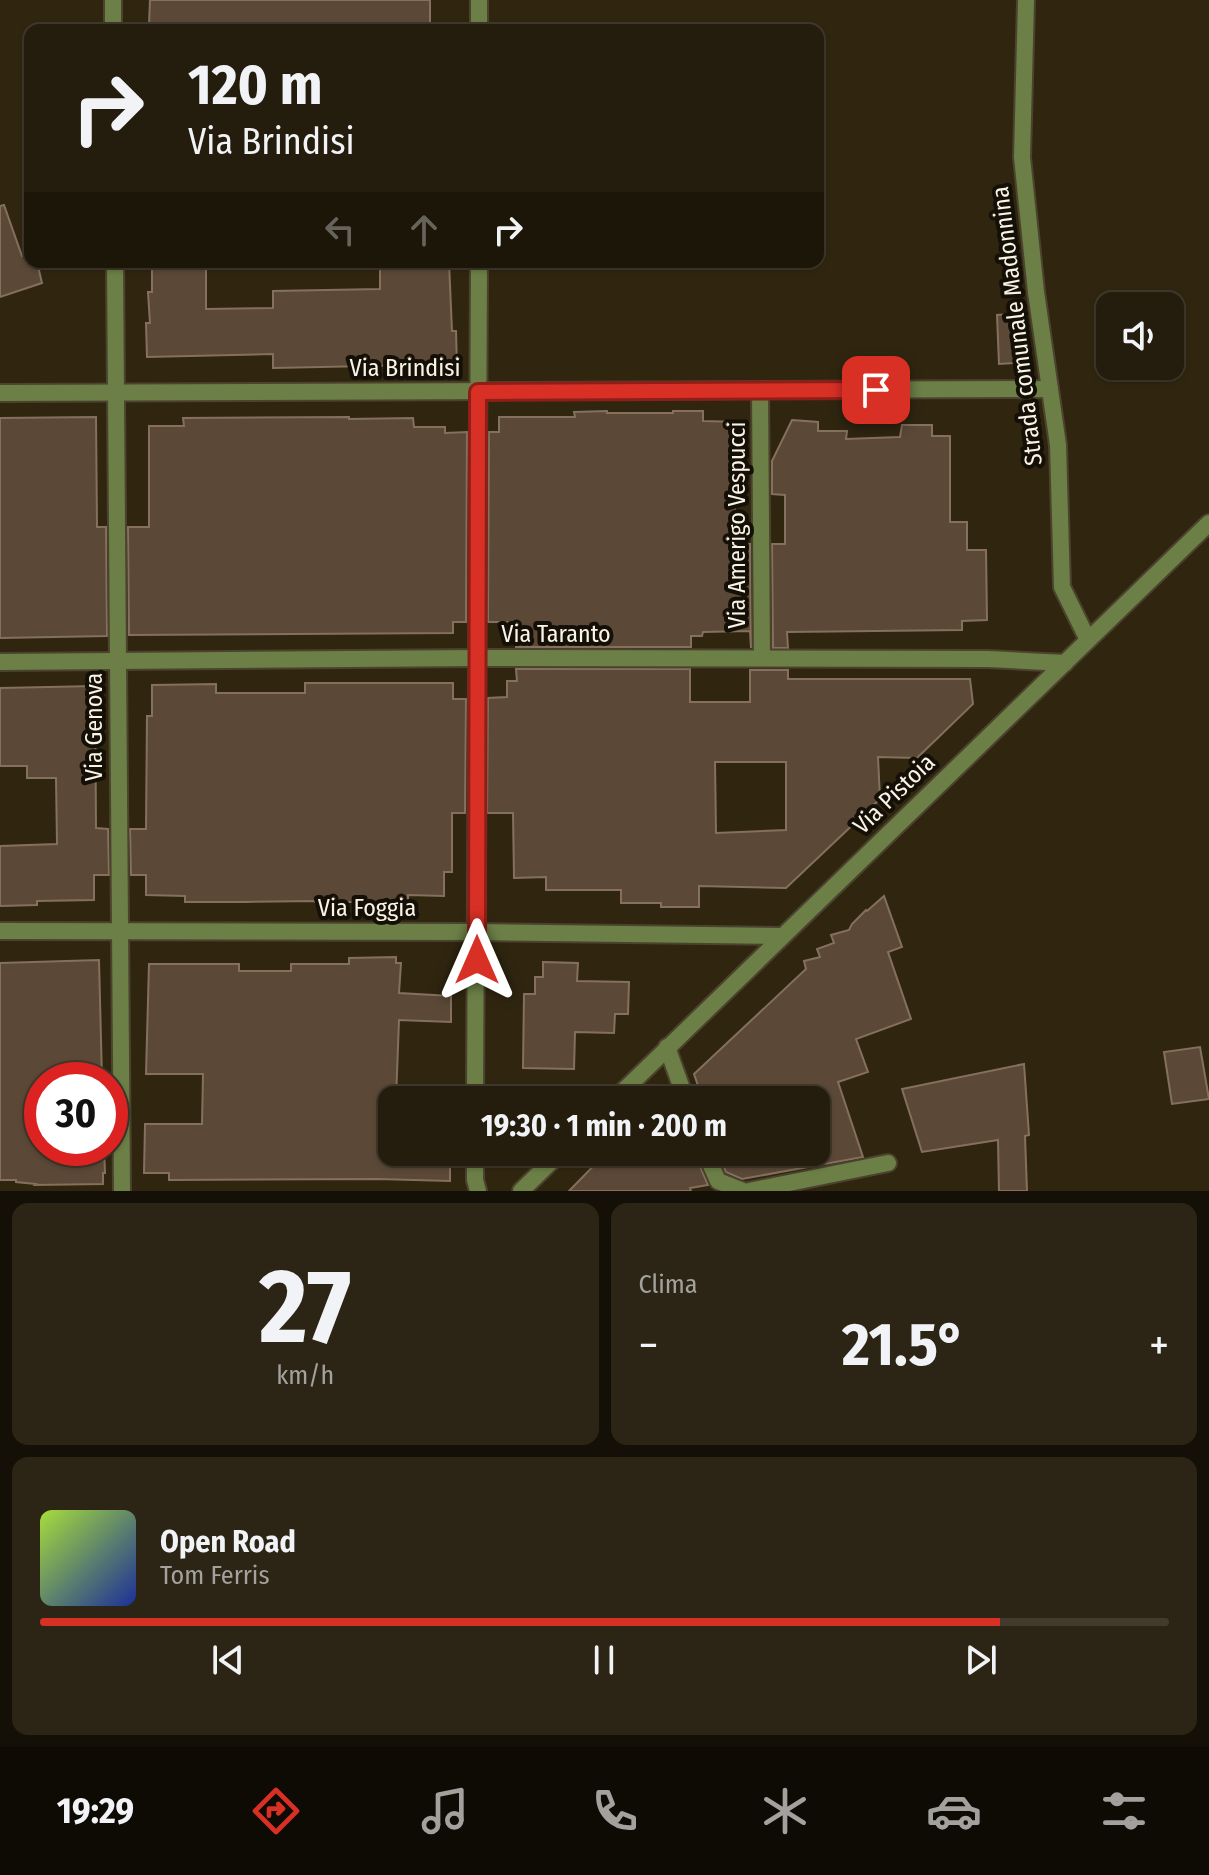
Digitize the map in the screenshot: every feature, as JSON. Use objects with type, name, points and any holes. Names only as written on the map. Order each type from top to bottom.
[{"type":"street","points":[[113,0],[113,24]]},
{"type":"street","points":[[479,0],[479,24]]},
{"type":"street","name":"Strada comunale Madonnina","points":[[1026,0],[1022,157],[1036,292],[1058,445],[1062,587],[1088,640]]},
{"type":"street","name":"Via Genova","points":[[115,268],[122,1191]]},
{"type":"street","points":[[475,1086],[479,268]]},
{"type":"street","name":"Via Brindisi","points":[[0,393],[1050,389]]},
{"type":"street","name":"Via Amerigo Vespucci","points":[[760,390],[762,658]]},
{"type":"street","name":"Via Pistoia","points":[[628,1086],[1209,523]]},
{"type":"street","name":"Via Taranto","points":[[0,662],[762,658],[988,659],[1065,663]]},
{"type":"street","name":"Via Foggia","points":[[0,931],[781,936]]},
{"type":"street","points":[[667,1047],[681,1086]]},
{"type":"street","points":[[711,1166],[718,1181],[746,1191],[888,1163]]},
{"type":"street","points":[[475,1166],[478,1191]]},
{"type":"street","points":[[521,1191],[547,1166]]},
{"type":"building","points":[[150,0],[430,0],[430,24],[149,24]]},
{"type":"building","points":[[4,205],[24,256],[24,268],[38,268],[42,283],[0,297],[0,206]]},
{"type":"building","points":[[152,268],[206,268],[206,309],[273,308],[273,291],[380,289],[380,268],[449,268],[457,368],[416,368],[417,365],[273,368],[273,354],[147,357],[146,323],[150,323],[148,292],[152,292]]},
{"type":"building","points":[[1026,313],[1029,362],[999,364],[997,315]]},
{"type":"building","points":[[703,411],[703,421],[739,422],[735,544],[750,544],[751,648],[750,631],[703,632],[702,636],[691,636],[691,647],[516,647],[516,622],[488,622],[489,432],[499,432],[499,417],[575,417],[574,412]]},
{"type":"building","points":[[96,417],[97,527],[106,527],[107,636],[0,638],[0,418]]},
{"type":"building","points":[[183,418],[413,418],[414,427],[445,427],[445,433],[467,432],[466,622],[453,622],[453,633],[129,635],[128,527],[149,527],[149,426],[184,426]]},
{"type":"building","points":[[792,420],[818,422],[818,431],[847,431],[846,439],[900,437],[902,425],[932,425],[932,436],[950,436],[950,522],[967,522],[967,550],[986,550],[987,620],[962,621],[962,630],[787,632],[788,648],[773,648],[772,544],[785,544],[785,495],[772,494],[772,461]]},
{"type":"building","points":[[516,669],[690,669],[690,702],[750,702],[750,670],[788,670],[788,679],[970,679],[973,704],[917,758],[878,757],[880,799],[786,888],[699,886],[699,907],[661,907],[661,903],[621,903],[621,890],[546,890],[546,877],[514,878],[513,813],[487,813],[488,698],[507,697],[507,681],[517,681]],"holes":[[[715,762],[786,762],[786,830],[716,833]]]},
{"type":"building","points":[[305,683],[453,683],[453,699],[466,699],[465,813],[452,813],[452,872],[444,872],[444,896],[408,895],[408,902],[185,902],[185,896],[146,895],[146,875],[131,875],[130,829],[146,829],[147,716],[152,716],[152,685],[216,684],[216,693],[305,693]]},
{"type":"building","points":[[95,686],[96,828],[108,829],[109,875],[94,875],[94,900],[37,901],[37,905],[0,906],[0,846],[57,844],[56,778],[27,778],[27,766],[0,766],[0,688]]},
{"type":"building","points":[[884,896],[902,947],[888,952],[911,1019],[856,1039],[868,1072],[838,1082],[863,1157],[830,1163],[830,1086],[698,1086],[694,1074],[806,969],[804,961],[820,957],[817,949],[834,943],[831,935],[849,930]]},
{"type":"building","points":[[396,957],[396,963],[401,963],[399,993],[451,996],[451,1022],[399,1020],[397,1086],[378,1086],[378,1166],[450,1166],[450,1181],[169,1180],[169,1173],[144,1173],[145,1124],[202,1124],[203,1074],[146,1074],[149,964],[239,964],[239,971],[291,971],[291,964],[349,964],[349,958]]},
{"type":"building","points":[[99,960],[102,1062],[24,1062],[24,1166],[105,1166],[103,1184],[35,1185],[0,1180],[0,963]]},
{"type":"building","points":[[543,962],[578,963],[577,981],[629,982],[628,1014],[615,1014],[614,1033],[575,1032],[574,1069],[523,1068],[524,994],[535,994],[535,977],[543,977]]},
{"type":"building","points":[[1200,1047],[1209,1099],[1172,1104],[1164,1052]]},
{"type":"building","points":[[1024,1064],[1029,1135],[1025,1136],[1027,1191],[999,1191],[998,1140],[922,1152],[902,1089]]},
{"type":"building","points":[[593,1166],[700,1166],[708,1185],[690,1188],[691,1191],[569,1191]]},
{"type":"building","points":[[723,1166],[814,1166],[742,1179],[726,1172]]},
{"type":"route","points":[[477,960],[478,392],[876,390]]}]
